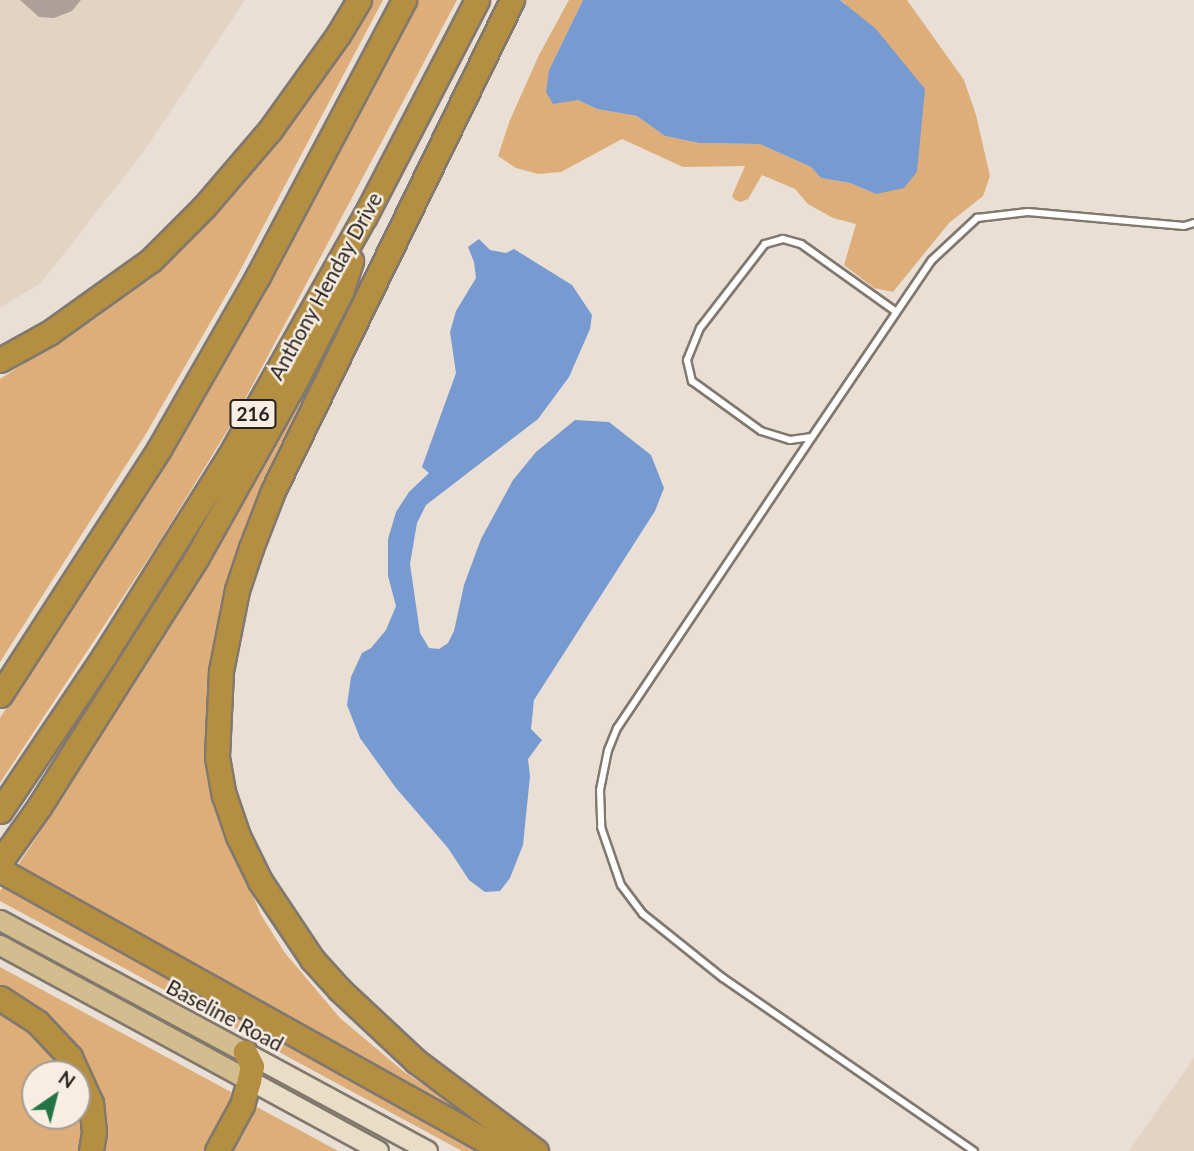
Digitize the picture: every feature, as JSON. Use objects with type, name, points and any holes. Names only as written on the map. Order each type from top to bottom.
[{"type":"highway","points":[[0,360],[49,333],[152,260],[204,207],[270,130],[338,35],[359,0]]},
{"type":"highway","points":[[0,695],[159,449],[258,276],[404,0]]},
{"type":"highway","name":"Anthony Henday Drive","points":[[0,811],[104,656],[229,457],[365,216],[477,0]]},
{"type":"highway","points":[[512,0],[273,491],[237,590],[221,671],[217,757],[224,795],[238,836],[260,881],[312,959],[349,999],[416,1061],[536,1151]]},
{"type":"highway","points":[[365,216],[341,292],[204,545],[39,807],[4,869],[504,1151]]},
{"type":"highway","points":[[0,998],[37,1023],[70,1057],[91,1103],[94,1132],[91,1151]]},
{"type":"highway","points":[[217,1151],[242,1105],[252,1066],[246,1052]]},
{"type":"main road","name":"Baseline Road","points":[[0,920],[428,1151]]},
{"type":"main road","points":[[0,945],[379,1151]]},
{"type":"lane","points":[[974,1151],[723,978],[643,914],[621,885],[601,827],[600,790],[608,750],[617,728],[895,311],[932,260],[977,218],[1028,212],[1184,226],[1194,223]]},
{"type":"lane","points":[[812,437],[790,440],[761,430],[692,381],[687,359],[700,328],[765,244],[783,239],[801,244],[895,311]]},
{"type":"shaded area","points":[[0,0],[245,0],[144,151],[41,283],[0,308]]},
{"type":"shaded area","points":[[373,0],[383,0],[235,280],[144,437],[0,662],[0,379],[98,316],[146,278],[206,221],[244,181],[304,107]]},
{"type":"shaded area","points":[[416,0],[457,0],[235,418],[158,544],[0,783],[0,718],[182,435],[219,372],[317,195]]},
{"type":"shaded area","points":[[569,0],[583,0],[549,70],[578,100],[597,109],[637,116],[665,136],[699,143],[760,144],[811,167],[821,178],[850,183],[876,194],[845,3],[840,0],[907,0],[964,80],[976,115],[990,176],[983,196],[949,223],[893,292],[874,288],[844,265],[856,224],[833,218],[808,204],[795,189],[762,175],[748,199],[741,202],[735,200],[732,196],[745,166],[683,167],[622,139],[561,172],[538,174],[516,168],[498,156],[510,120],[539,55]]},
{"type":"shaded area","points":[[430,147],[228,584],[211,675],[228,835],[261,915],[285,953],[340,1018],[403,1071],[469,1115],[468,1118],[16,868],[40,832],[36,829],[258,470],[359,285]]},
{"type":"shaded area","points":[[7,882],[496,1151],[462,1151],[0,901],[0,891]]},
{"type":"shaded area","points":[[0,930],[179,1027],[204,1046],[0,939]]},
{"type":"shaded area","points":[[0,967],[231,1092],[229,1107],[206,1151],[96,1151],[91,1104],[91,1060],[71,1060],[0,993]]},
{"type":"shaded area","points":[[0,1009],[39,1037],[58,1060],[21,1060],[21,1130],[82,1130],[82,1151],[0,1151]]},
{"type":"shaded area","points":[[1194,1058],[1194,1151],[1129,1151]]},
{"type":"shaded area","points":[[257,1107],[338,1151],[231,1151],[253,1109]]},
{"type":"water","points":[[583,0],[840,0],[876,29],[925,89],[917,172],[904,188],[876,194],[850,183],[821,178],[811,167],[760,144],[699,143],[665,136],[637,116],[597,109],[578,100],[553,104],[546,92],[549,70]]},
{"type":"water","points":[[479,239],[490,250],[506,253],[514,249],[572,285],[592,315],[590,329],[569,377],[538,419],[426,505],[417,523],[410,564],[420,633],[429,648],[439,649],[448,643],[454,631],[464,585],[481,539],[513,480],[536,452],[575,420],[609,422],[651,455],[664,488],[655,511],[534,700],[531,729],[542,740],[528,759],[530,776],[523,845],[510,878],[500,891],[485,892],[469,880],[448,848],[396,788],[360,738],[347,705],[351,677],[362,653],[371,648],[386,630],[396,606],[388,576],[388,539],[396,512],[409,492],[429,473],[422,467],[456,373],[450,332],[456,311],[476,278],[468,247]]},
{"type":"building","points":[[20,0],[81,0],[72,11],[54,18],[39,17]]}]
